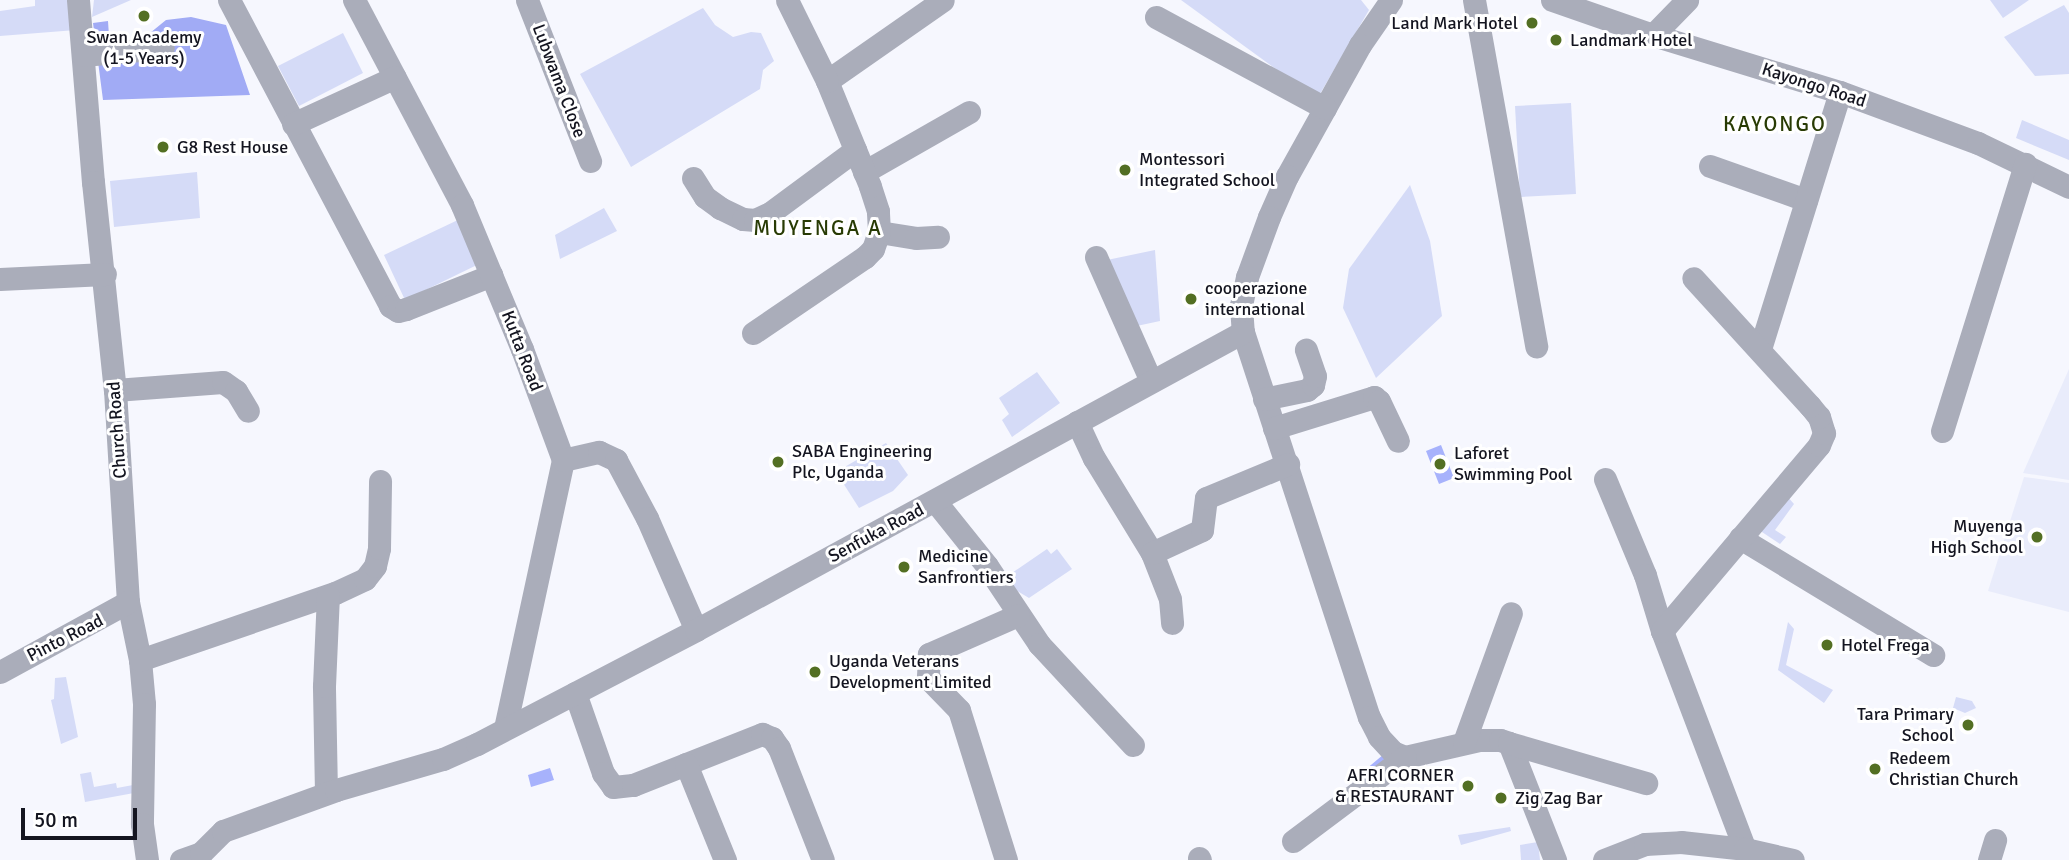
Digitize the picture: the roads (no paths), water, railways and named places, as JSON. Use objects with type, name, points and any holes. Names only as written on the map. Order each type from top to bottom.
[{"type":"street","name":"Church Road","points":[[78,0],[93,182],[105,274],[115,390],[128,602],[139,660],[145,733],[142,824],[147,860]]},
{"type":"street","points":[[229,0],[393,309],[406,309],[492,275]]},
{"type":"street","name":"Kutta Road","points":[[354,0],[462,205],[492,275],[563,460]]},
{"type":"street","name":"Lubwama Close","points":[[527,0],[590,161]]},
{"type":"street","points":[[753,333],[865,257],[873,249],[880,232],[878,211],[864,172],[827,81],[787,0]]},
{"type":"street","points":[[827,81],[943,0]]},
{"type":"street","points":[[1391,0],[1360,45],[1287,176],[1256,253],[1241,306],[1243,332],[1369,717],[1387,747],[1405,757]]},
{"type":"street","points":[[1474,0],[1536,346]]},
{"type":"street","name":"Kayongo Road","points":[[1552,0],[1582,4],[1653,35],[1840,92],[1978,143],[2069,187]]},
{"type":"street","points":[[1653,35],[1687,0]]},
{"type":"street","points":[[1156,18],[1325,108]]},
{"type":"street","points":[[83,55],[163,48]]},
{"type":"street","points":[[293,124],[395,77]]},
{"type":"street","points":[[1760,349],[1840,92]]},
{"type":"street","points":[[864,172],[969,112]]},
{"type":"street","points":[[693,178],[705,198],[719,208],[743,219],[755,219],[770,213],[855,150]]},
{"type":"street","points":[[1942,431],[2025,164]]},
{"type":"street","points":[[1710,166],[1806,200]]},
{"type":"street","points":[[880,232],[916,238],[938,237]]},
{"type":"street","points":[[1096,257],[1151,381]]},
{"type":"street","points":[[0,279],[105,274]]},
{"type":"street","points":[[1662,631],[1819,445],[1824,433],[1819,417],[1693,278]]},
{"type":"street","name":"Senfuka Road","points":[[181,860],[201,853],[223,831],[326,793],[443,759],[696,630],[1243,332]]},
{"type":"street","points":[[1264,399],[1307,390],[1312,385],[1315,376],[1306,350]]},
{"type":"street","points":[[115,390],[223,382],[236,391],[248,411]]},
{"type":"street","points":[[1274,428],[1374,397],[1380,401],[1398,441]]},
{"type":"street","points":[[1077,422],[1094,458],[1152,553],[1170,599],[1172,623]]},
{"type":"street","points":[[505,728],[563,460],[599,452],[615,460],[647,518],[696,630]]},
{"type":"street","points":[[1152,553],[1202,530],[1206,498],[1288,464]]},
{"type":"street","points":[[1605,479],[1645,575],[1662,631],[1745,849]]},
{"type":"street","points":[[139,660],[328,596],[365,579],[374,566],[379,548],[380,481]]},
{"type":"street","points":[[935,501],[987,566],[1018,615],[1056,664],[1133,745]]},
{"type":"street","points":[[1740,538],[1933,655]]},
{"type":"street","points":[[326,793],[324,685],[328,596]]},
{"type":"street","name":"Pinto Road","points":[[0,672],[128,602]]},
{"type":"street","points":[[1464,742],[1511,613]]},
{"type":"street","points":[[1006,860],[959,710],[928,678],[929,654],[1018,615]]},
{"type":"street","points":[[575,693],[603,773],[613,788],[633,785],[762,734],[772,738],[779,748],[823,860]]},
{"type":"street","points":[[1293,841],[1405,757],[1464,742],[1495,739],[1646,783]]},
{"type":"street","points":[[1509,743],[1555,860]]},
{"type":"street","points":[[686,764],[725,860]]},
{"type":"street","points":[[1604,860],[1645,844],[1681,842],[1745,849],[1793,860]]},
{"type":"waterway","points":[[1362,775],[1387,754]]},
{"type":"place","name":"Swan Academy (1-5 Years)","points":[[144,16]]},
{"type":"place","name":"Land Mark Hotel","points":[[1532,23]]},
{"type":"place","name":"Landmark Hotel","points":[[1556,40]]},
{"type":"place","name":"G8 Rest House","points":[[163,147]]},
{"type":"place","name":"Montessori Integrated School","points":[[1125,170]]},
{"type":"place","name":"cooperazione international","points":[[1191,299]]},
{"type":"place","name":"SABA Engineering Plc, Uganda","points":[[778,462]]},
{"type":"place","name":"Laforet Swimming Pool","points":[[1440,464]]},
{"type":"place","name":"Muyenga High School","points":[[2037,537]]},
{"type":"place","name":"Medicine Sanfrontiers","points":[[904,567]]},
{"type":"place","name":"Hotel Frega","points":[[1827,645]]},
{"type":"place","name":"Uganda Veterans Development Limited","points":[[815,672]]},
{"type":"place","name":"Tara Primary School","points":[[1968,725]]},
{"type":"place","name":"Redeem Christian Church","points":[[1875,769]]},
{"type":"place","name":"AFRI CORNER & RESTAURANT","points":[[1468,786]]},
{"type":"place","name":"Zig Zag Bar","points":[[1501,798]]},
{"type":"district","name":"KAYONGO","points":[[1775,124]]},
{"type":"district","name":"MUYENGA A","points":[[818,228]]}]
